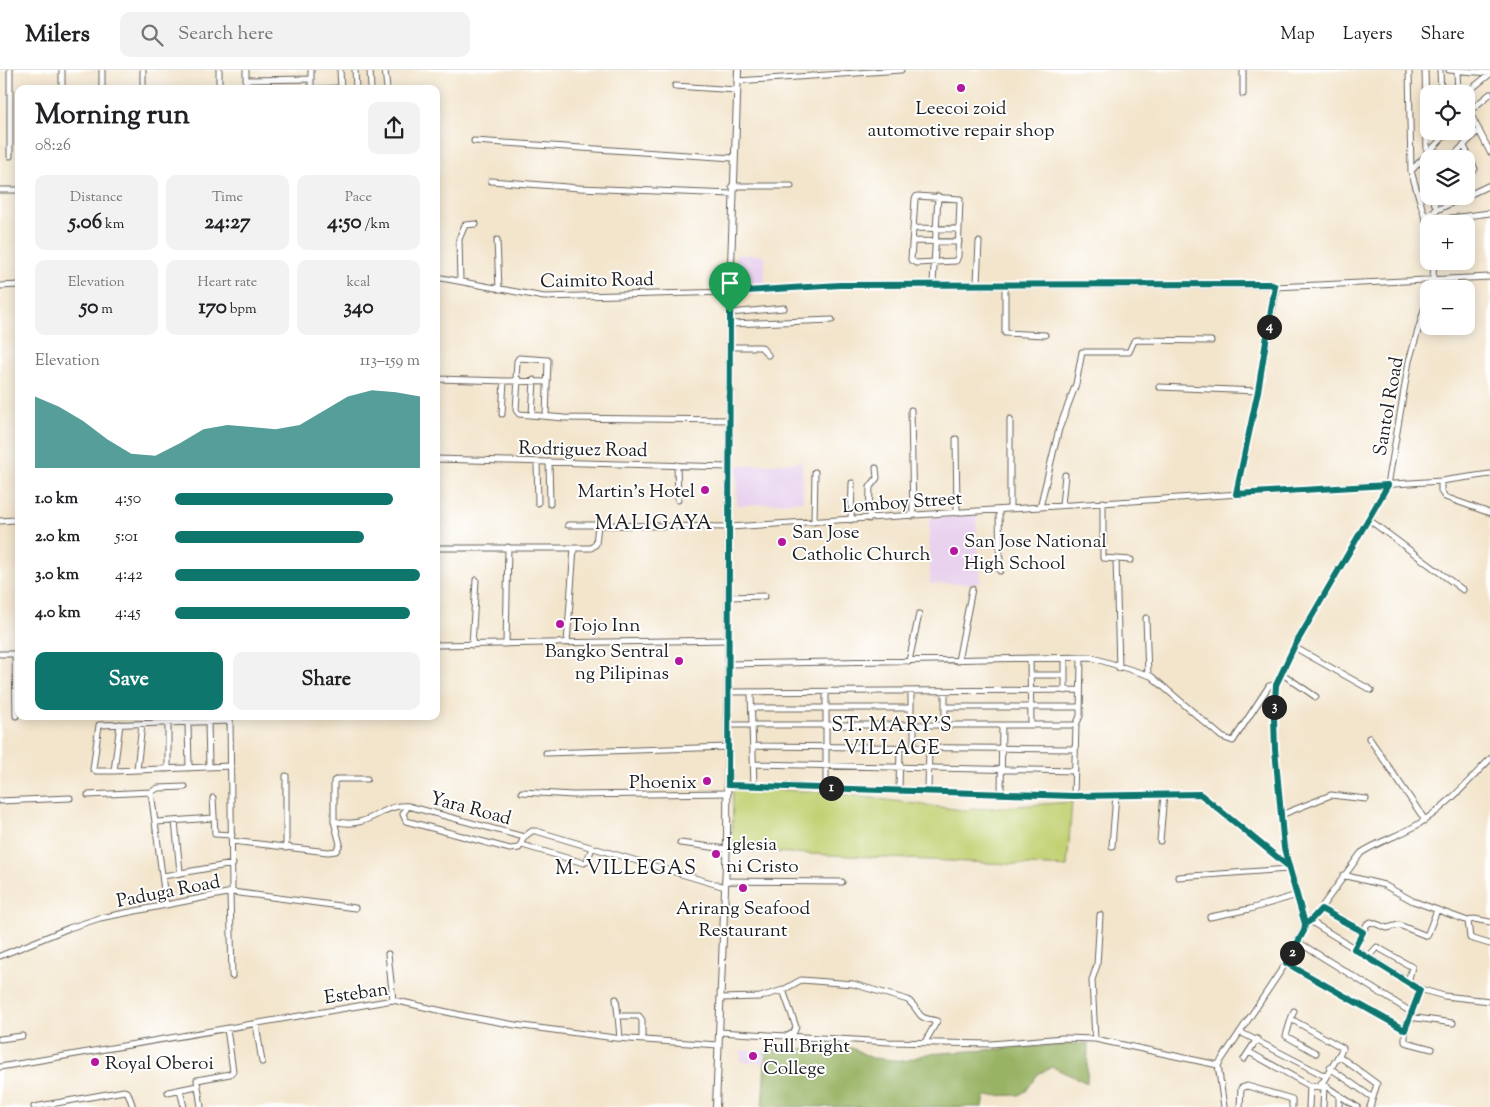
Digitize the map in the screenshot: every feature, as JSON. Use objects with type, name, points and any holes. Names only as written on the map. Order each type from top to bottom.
[{"type":"main road","points":[[716,1107],[727,849],[730,292],[733,158],[738,70]]},
{"type":"street","points":[[10,70],[10,156]]},
{"type":"street","points":[[62,70],[62,85]]},
{"type":"street","points":[[102,70],[102,85]]},
{"type":"street","points":[[143,70],[143,85]]},
{"type":"street","points":[[219,70],[219,85]]},
{"type":"street","points":[[246,70],[246,85]]},
{"type":"street","points":[[311,70],[311,85]]},
{"type":"street","points":[[340,70],[341,85]]},
{"type":"street","points":[[355,70],[356,85]]},
{"type":"street","points":[[370,70],[371,85]]},
{"type":"street","points":[[385,70],[387,85]]},
{"type":"street","points":[[737,81],[900,70]]},
{"type":"street","points":[[1243,70],[1243,94]]},
{"type":"street","points":[[1409,70],[1411,171],[1424,215]]},
{"type":"street","points":[[1425,70],[1426,85]]},
{"type":"street","points":[[1440,70],[1441,85]]},
{"type":"street","points":[[1449,70],[1490,74]]},
{"type":"street","points":[[1457,70],[1458,85]]},
{"type":"street","points":[[1475,86],[1490,74]]},
{"type":"street","points":[[246,80],[311,79]]},
{"type":"street","points":[[675,86],[737,90]]},
{"type":"street","points":[[1475,106],[1490,94]]},
{"type":"street","points":[[1475,123],[1490,152]]},
{"type":"street","points":[[1460,150],[1479,130]]},
{"type":"street","points":[[1430,150],[1440,140]]},
{"type":"street","points":[[474,141],[733,158]]},
{"type":"street","points":[[1464,146],[1466,150]]},
{"type":"street","points":[[1411,171],[1420,161]]},
{"type":"street","points":[[491,180],[578,188],[732,194]]},
{"type":"street","points":[[1426,215],[1490,185]]},
{"type":"street","points":[[732,186],[791,186]]},
{"type":"street","points":[[0,190],[15,190]]},
{"type":"street","points":[[916,196],[960,199],[959,242],[956,261],[913,262],[911,258],[913,228],[916,196]]},
{"type":"street","points":[[933,284],[938,196]]},
{"type":"street","points":[[1435,205],[1437,210]]},
{"type":"street","points":[[1474,215],[1490,213]]},
{"type":"street","points":[[460,281],[460,237],[464,225],[476,224]]},
{"type":"street","points":[[913,228],[959,229]]},
{"type":"street","points":[[497,240],[499,289]]},
{"type":"street","points":[[912,241],[959,242]]},
{"type":"street","points":[[977,283],[979,242]]},
{"type":"street","points":[[1433,270],[1433,278]]},
{"type":"street","name":"Caimito Road","points":[[440,278],[544,297],[730,292],[840,285],[977,283],[1269,284],[1275,286],[1490,276]]},
{"type":"street","points":[[1005,284],[1005,333],[1045,335]]},
{"type":"street","points":[[0,286],[15,285]]},
{"type":"street","points":[[1236,494],[1258,391],[1275,286]]},
{"type":"street","points":[[730,313],[784,308]]},
{"type":"street","points":[[730,324],[832,320]]},
{"type":"street","name":"Santol Road","points":[[1420,326],[1406,377],[1388,485],[1441,481],[1490,474]]},
{"type":"street","points":[[1040,507],[1060,429],[1076,384],[1082,352],[1129,352],[1134,341],[1138,340],[1211,341]]},
{"type":"street","points":[[730,347],[760,347],[768,355]]},
{"type":"street","points":[[546,416],[548,361],[545,358],[519,358],[517,361],[516,412],[532,416],[729,420]]},
{"type":"street","points":[[440,379],[504,381],[517,379],[548,382]]},
{"type":"street","points":[[532,416],[534,380]]},
{"type":"street","points":[[502,414],[504,381]]},
{"type":"street","points":[[1159,387],[1258,391]]},
{"type":"street","points":[[911,410],[913,516]]},
{"type":"street","points":[[1010,419],[1010,509]]},
{"type":"street","points":[[956,439],[957,513]]},
{"type":"street","name":"Rodriguez Road","points":[[440,459],[729,467]]},
{"type":"street","points":[[537,462],[538,503]]},
{"type":"street","points":[[549,462],[550,504]]},
{"type":"street","points":[[677,465],[678,500]]},
{"type":"street","points":[[869,519],[870,487],[877,478],[876,468]]},
{"type":"street","points":[[814,522],[816,472]]},
{"type":"street","points":[[1062,505],[1065,475]]},
{"type":"street","points":[[1441,481],[1441,491],[1445,497],[1490,513]]},
{"type":"street","points":[[851,520],[852,483]]},
{"type":"street","points":[[1388,485],[1294,647],[1280,673],[1276,685],[1274,718],[1281,815],[1288,868],[1307,922],[1420,990],[1444,996],[1490,1001]]},
{"type":"street","name":"Lomboy Street","points":[[568,524],[730,527],[1388,485]]},
{"type":"street","points":[[1104,502],[1103,556],[1105,559],[1132,560]]},
{"type":"street","points":[[999,510],[1000,571]]},
{"type":"street","points":[[1368,519],[1463,590]]},
{"type":"street","points":[[0,522],[14,520]]},
{"type":"street","points":[[440,548],[574,548],[595,546],[598,525]]},
{"type":"street","points":[[506,644],[508,547]]},
{"type":"street","points":[[567,643],[574,548]]},
{"type":"street","points":[[1116,559],[1120,668]]},
{"type":"street","points":[[472,644],[476,580]]},
{"type":"street","points":[[958,661],[972,590]]},
{"type":"street","points":[[729,597],[765,596]]},
{"type":"street","points":[[909,661],[920,614]]},
{"type":"street","points":[[1146,618],[1148,675]]},
{"type":"street","points":[[440,645],[728,640]]},
{"type":"street","points":[[1294,647],[1371,690]]},
{"type":"street","points":[[0,654],[15,654]]},
{"type":"street","points":[[1074,796],[1076,725],[1080,716],[1081,657]]},
{"type":"street","points":[[728,664],[1094,657],[1120,668],[1148,675],[1230,741],[1236,740],[1269,686],[1276,685]]},
{"type":"street","points":[[1030,658],[1031,725]]},
{"type":"street","points":[[1065,658],[1065,691]]},
{"type":"street","points":[[1280,673],[1316,697]]},
{"type":"street","points":[[1030,675],[1065,675]]},
{"type":"street","points":[[728,692],[1080,690]]},
{"type":"street","points":[[945,691],[946,725]]},
{"type":"street","points":[[752,692],[754,786]]},
{"type":"street","points":[[826,692],[826,788]]},
{"type":"street","points":[[911,692],[914,747]]},
{"type":"street","points":[[945,707],[1080,707]]},
{"type":"street","points":[[753,708],[911,708]]},
{"type":"street","points":[[223,720],[98,726],[93,770],[114,771],[231,766]]},
{"type":"street","name":"Paduga Road","points":[[0,956],[100,918],[231,892],[233,864],[230,720]]},
{"type":"street","points":[[208,722],[209,768]]},
{"type":"street","points":[[188,723],[189,768]]},
{"type":"street","points":[[114,771],[120,724]]},
{"type":"street","points":[[137,770],[142,724]]},
{"type":"street","points":[[168,724],[168,769]]},
{"type":"street","points":[[728,725],[1076,725]]},
{"type":"street","points":[[1002,725],[1002,793]]},
{"type":"street","points":[[1369,738],[1425,820]]},
{"type":"street","points":[[754,746],[1075,749]]},
{"type":"street","points":[[546,753],[728,747]]},
{"type":"street","points":[[899,789],[900,747]]},
{"type":"street","points":[[928,790],[929,747]]},
{"type":"street","points":[[1224,1107],[1218,1065],[1286,963],[1307,922],[1321,909],[1343,875],[1361,853],[1404,833],[1425,820],[1440,809],[1490,759]]},
{"type":"street","points":[[754,764],[1075,771]]},
{"type":"street","points":[[286,776],[286,848]]},
{"type":"street","points":[[213,798],[213,818],[216,835],[286,848],[328,852],[336,851],[340,844],[334,821],[334,781],[338,779],[367,779]]},
{"type":"street","points":[[728,785],[1074,796],[1193,793],[1207,797],[1288,868]]},
{"type":"street","points":[[88,796],[151,792],[158,788],[185,787]]},
{"type":"street","points":[[151,792],[166,905]]},
{"type":"street","points":[[522,792],[573,795],[728,793]]},
{"type":"street","points":[[1160,841],[1164,794]]},
{"type":"street","points":[[1112,846],[1116,795]]},
{"type":"street","points":[[1281,815],[1331,795],[1366,799]]},
{"type":"street","points":[[0,801],[70,798]]},
{"type":"street","points":[[334,821],[357,824],[400,806],[408,806]]},
{"type":"street","points":[[408,806],[403,814],[406,821],[510,849],[522,845],[584,863],[587,861],[592,848]]},
{"type":"street","name":"Yara Road","points":[[408,806],[524,837],[534,831],[725,884],[842,882]]},
{"type":"street","points":[[156,822],[213,818]]},
{"type":"street","points":[[175,821],[180,872]]},
{"type":"street","points":[[522,845],[524,837]]},
{"type":"street","points":[[680,843],[727,849]]},
{"type":"street","points":[[163,876],[233,864]]},
{"type":"street","points":[[1178,877],[1288,868]]},
{"type":"street","points":[[1343,875],[1384,885],[1437,910],[1468,921],[1474,919],[1490,922]]},
{"type":"street","points":[[232,976],[231,892],[355,908]]},
{"type":"street","points":[[1210,917],[1250,909],[1297,895]]},
{"type":"street","points":[[1321,909],[1363,932]]},
{"type":"street","points":[[1354,949],[1366,924],[1371,922],[1387,928],[1399,925],[1427,936],[1437,910]]},
{"type":"street","points":[[1095,1039],[1092,980],[1097,965],[1100,914]]},
{"type":"street","points":[[1468,921],[1470,938],[1490,944]]},
{"type":"street","points":[[1298,942],[1410,1014],[1453,1024]]},
{"type":"street","points":[[1368,957],[1377,947],[1412,967],[1408,982]]},
{"type":"street","points":[[388,954],[393,1000]]},
{"type":"street","points":[[1286,963],[1405,1030]]},
{"type":"street","points":[[720,998],[754,998],[784,990],[800,980],[840,981],[908,1000],[924,1020],[937,1021],[925,1042]]},
{"type":"street","points":[[784,990],[796,1024],[795,1030],[788,1036]]},
{"type":"street","points":[[1420,990],[1405,1030],[1406,1044],[1432,1048]]},
{"type":"street","points":[[616,999],[620,1038]]},
{"type":"street","name":"Esteban","points":[[0,1067],[393,1000],[499,1022],[620,1038],[718,1045]]},
{"type":"street","points":[[1294,1011],[1286,1036],[1316,1054]]},
{"type":"street","points":[[618,1016],[640,1017],[642,1039]]},
{"type":"street","points":[[1291,1019],[1343,1048],[1325,1076],[1323,1107]]},
{"type":"street","points":[[256,1024],[262,1062]]},
{"type":"street","points":[[201,1107],[197,1080],[233,1073],[226,1029]]},
{"type":"street","points":[[718,1032],[991,1044],[1063,1038],[1095,1039],[1218,1065]]},
{"type":"street","points":[[1240,1032],[1257,1039],[1325,1076]]},
{"type":"street","points":[[0,1039],[22,1036]]},
{"type":"street","points":[[1244,1059],[1257,1039]]},
{"type":"street","points":[[1249,1052],[1310,1086],[1319,1088],[1323,1084]]},
{"type":"street","points":[[1339,1056],[1376,1083],[1370,1107]]},
{"type":"street","points":[[1330,1068],[1373,1098]]},
{"type":"street","points":[[1323,1084],[1356,1107]]},
{"type":"street","points":[[168,1092],[197,1086]]},
{"type":"street","points":[[1240,1107],[1241,1090],[1247,1086],[1292,1099],[1292,1107]]},
{"type":"street","points":[[1309,1107],[1310,1086]]},
{"type":"street","points":[[180,1090],[184,1107]]},
{"type":"street","points":[[34,1107],[124,1091],[128,1093],[133,1107]]},
{"type":"street","points":[[1339,1095],[1339,1107]]},
{"type":"shaded area","points":[[736,255],[765,255],[765,284],[736,284]]},
{"type":"shaded area","points":[[802,462],[803,501],[737,506],[737,466]]},
{"type":"shaded area","name":"San Jose National High School","points":[[976,515],[981,583],[930,584],[929,518]]},
{"type":"shaded area","name":"Full Bright College","points":[[741,1050],[766,1051],[765,1063],[741,1062]]},
{"type":"green space","points":[[733,788],[826,792],[962,810],[1072,802],[1067,867],[732,850]]},
{"type":"green space","points":[[1088,1043],[1087,1083],[1052,1067],[1038,1074],[1026,1091],[1019,1095],[985,1096],[983,1107],[762,1107],[766,1049],[852,1048],[872,1058],[905,1061],[927,1054]]},
{"type":"place","name":"Leecoi zoid automotive repair shop","points":[[961,88]]},
{"type":"place","name":"Martin's Hotel","points":[[705,490]]},
{"type":"place","name":"San Jose Catholic Church","points":[[782,542]]},
{"type":"place","name":"San Jose National High School","points":[[954,551]]},
{"type":"place","name":"Tojo Inn","points":[[560,624]]},
{"type":"place","name":"Bangko Sentral ng Pilipinas","points":[[679,661]]},
{"type":"place","name":"Phoenix","points":[[707,781]]},
{"type":"place","name":"Iglesia ni Cristo","points":[[716,854]]},
{"type":"place","name":"Arirang Seafood Restaurant","points":[[743,888]]},
{"type":"place","name":"Full Bright College","points":[[753,1056]]},
{"type":"place","name":"Royal Oberoi","points":[[95,1062]]},
{"type":"district","name":"MALIGAYA","points":[[654,522]]},
{"type":"district","name":"ST. MARY'S VILLAGE","points":[[892,736]]},
{"type":"district","name":"M. VILLEGAS","points":[[626,867]]},
{"type":"route","points":[[730,313],[728,785],[1074,796],[1200,794],[1207,797],[1288,866],[1305,924],[1304,931],[1286,963],[1359,1006],[1405,1030],[1420,990],[1354,949],[1363,932],[1358,929],[1321,909],[1305,924],[1284,848],[1275,749],[1274,697],[1276,685],[1294,647],[1388,485],[1236,494],[1258,391],[1276,290],[1275,286],[1269,284],[1214,286],[977,283],[840,285],[730,292],[730,313]]}]
